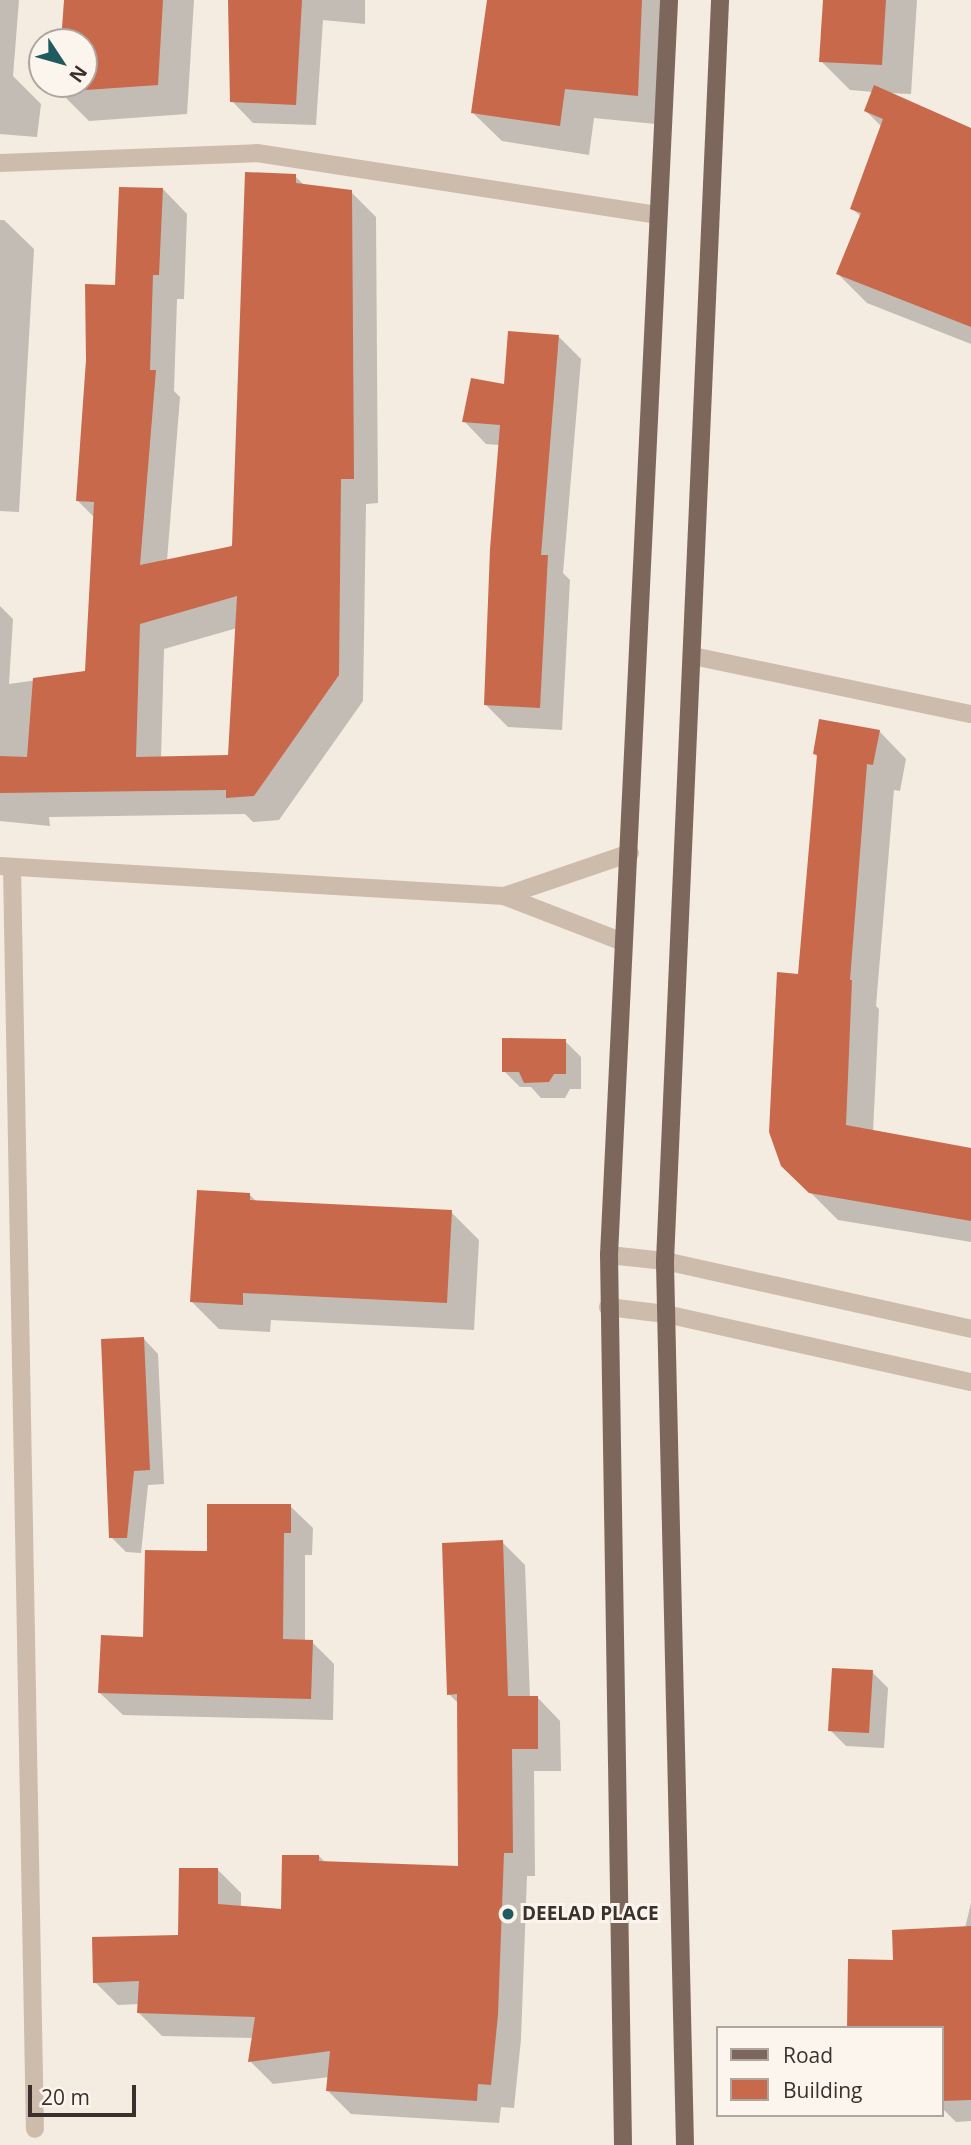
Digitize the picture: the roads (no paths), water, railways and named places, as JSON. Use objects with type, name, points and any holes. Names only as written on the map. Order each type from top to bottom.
[{"type":"main road","points":[[623,2145],[609,1255],[668,0]]},
{"type":"main road","points":[[685,2145],[665,1261],[720,0]]},
{"type":"street","points":[[0,163],[257,153],[657,215]]},
{"type":"street","points":[[693,656],[971,714]]},
{"type":"street","points":[[504,897],[630,853]]},
{"type":"street","points":[[35,2129],[6,866],[504,897],[623,943]]},
{"type":"street","points":[[609,1255],[665,1261],[971,1329]]},
{"type":"street","points":[[608,1307],[666,1314],[971,1382]]},
{"type":"place","name":"DEELAD PLACE","points":[[508,1914]]}]
